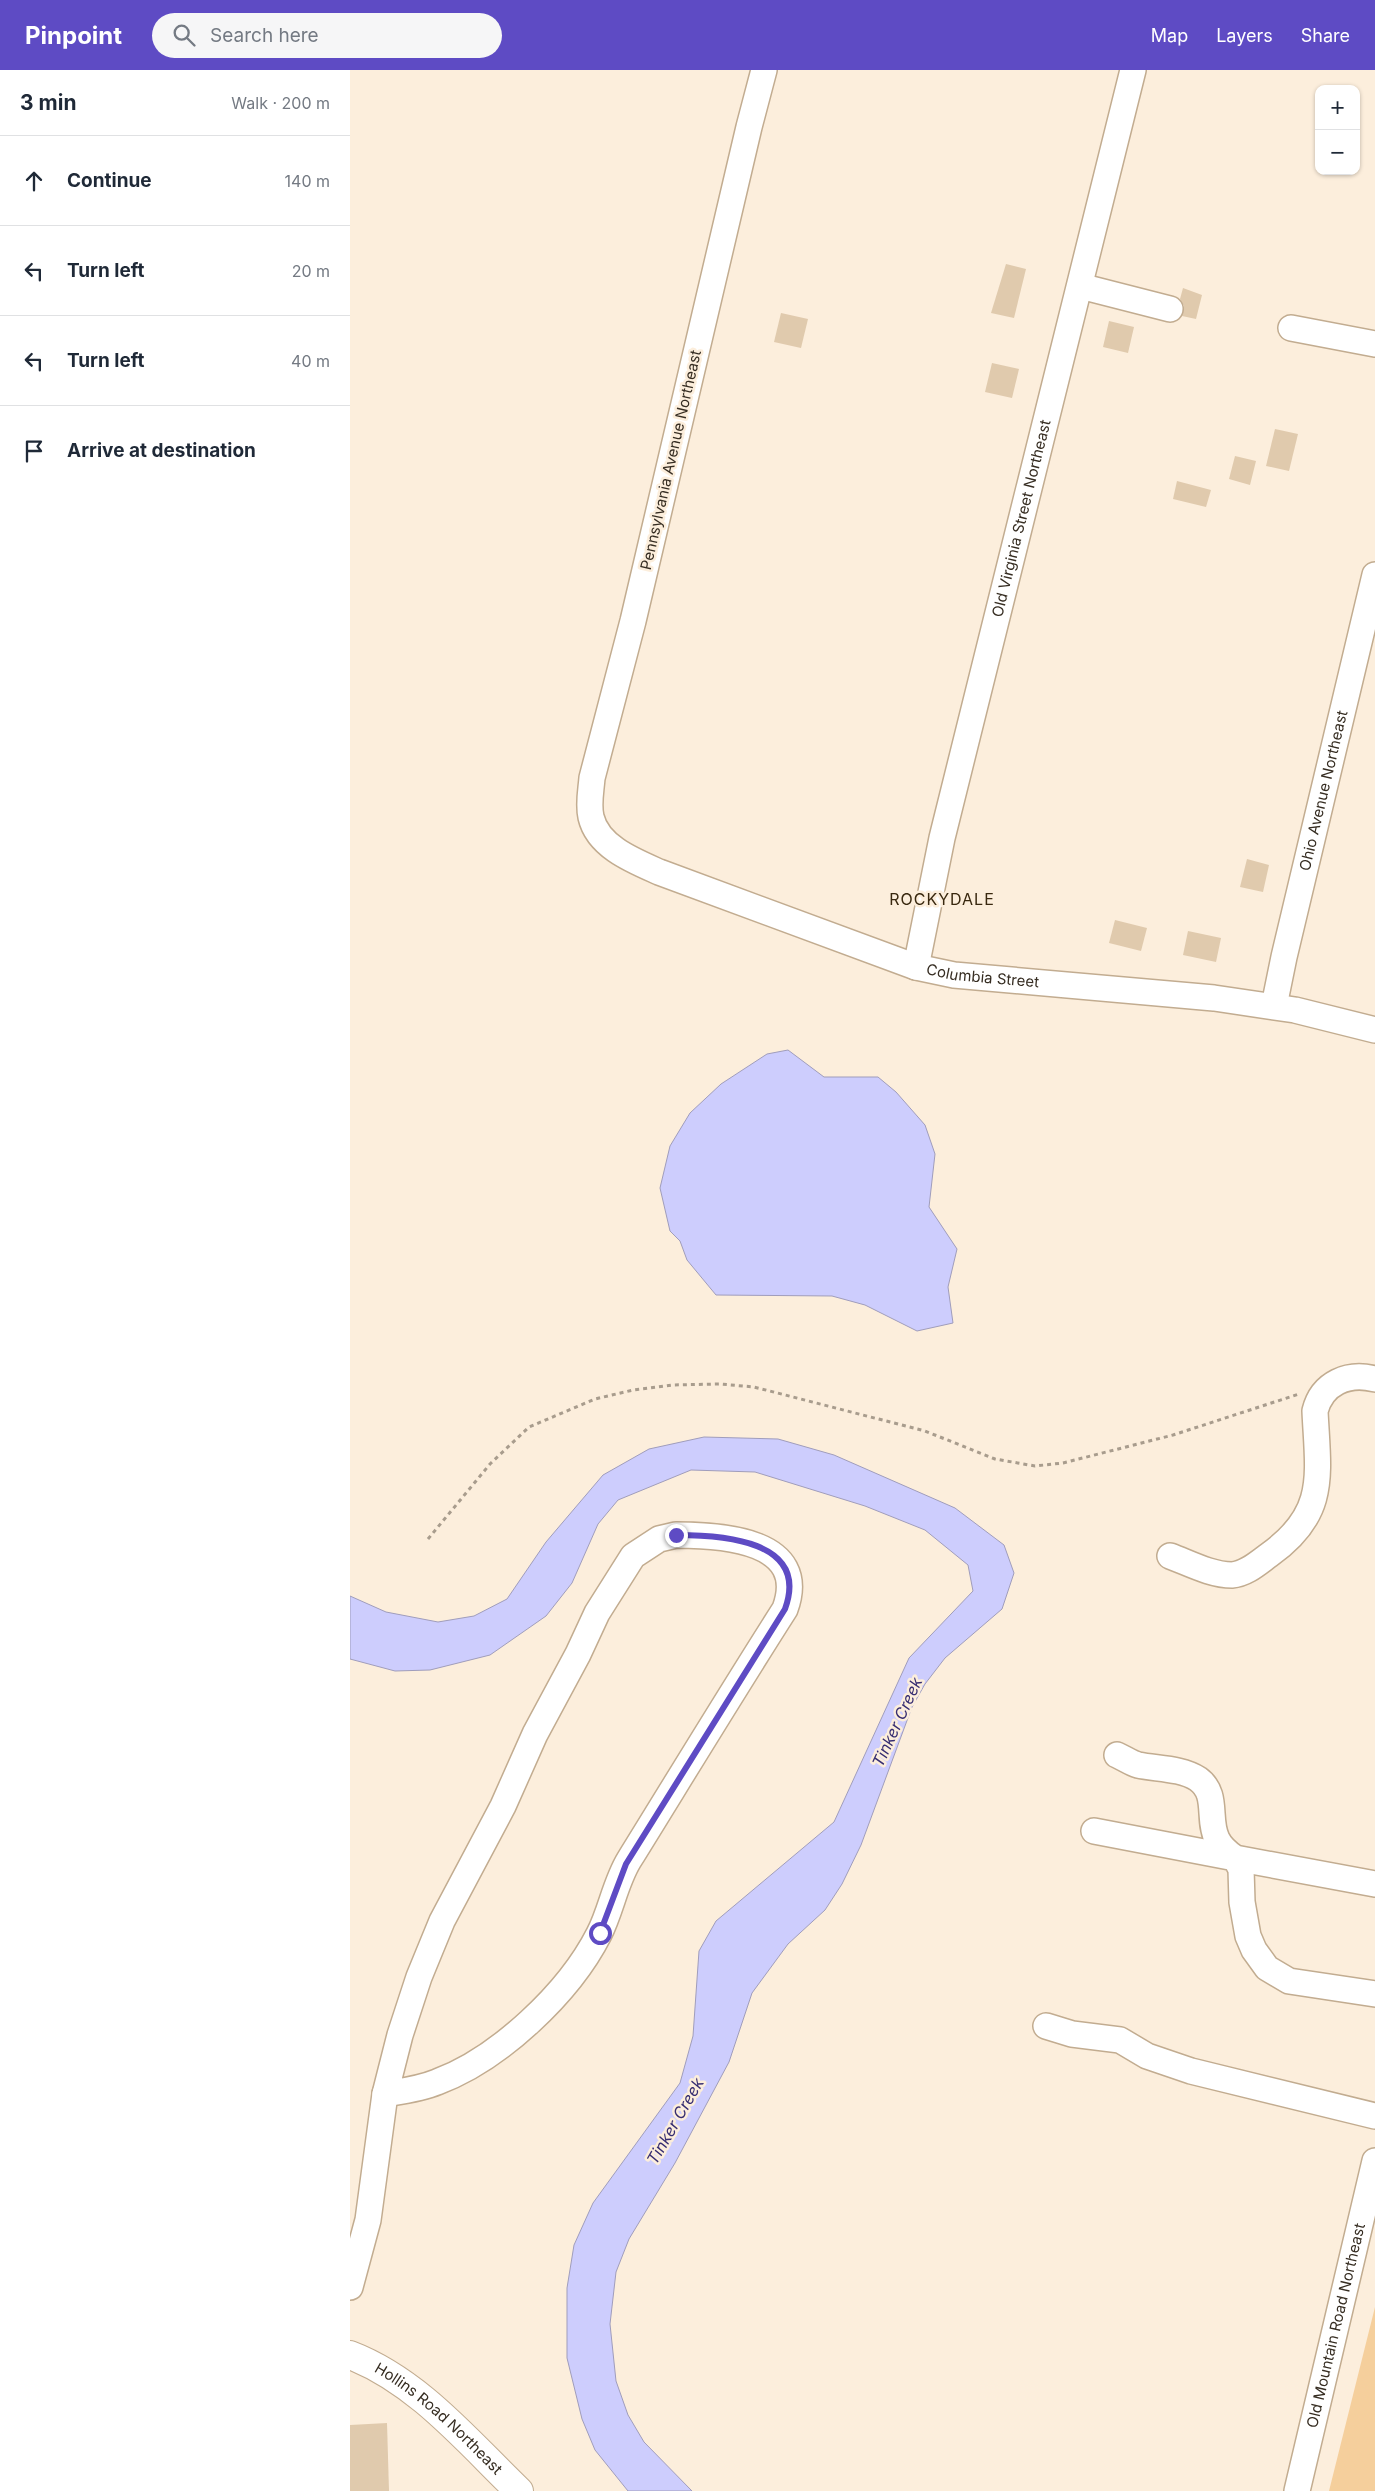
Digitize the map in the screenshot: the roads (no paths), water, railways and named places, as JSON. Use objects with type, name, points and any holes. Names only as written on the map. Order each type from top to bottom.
[{"type":"main road","name":"Hollins Road Northeast","points":[[350,2355],[379,2368],[413,2392],[519,2491]]},
{"type":"street","name":"Pennsylvania Avenue Northeast","points":[[610,845],[597,831],[591,818],[592,778],[633,621],[764,70]]},
{"type":"street","name":"Old Virginia Street Northeast","points":[[916,967],[942,838],[1133,70]]},
{"type":"street","points":[[1080,286],[1170,309]]},
{"type":"street","points":[[1291,328],[1375,344]]},
{"type":"street","name":"Ohio Avenue Northeast","points":[[1274,1006],[1375,575]]},
{"type":"street","name":"Columbia Street","points":[[610,845],[629,858],[658,872],[916,967],[954,975],[1135,990],[1274,1006],[1375,1030]]},
{"type":"street","points":[[1170,1556],[1219,1574],[1234,1575],[1245,1572],[1272,1552],[1296,1531],[1307,1516],[1317,1491],[1315,1411],[1318,1400],[1329,1387],[1348,1377],[1362,1376],[1375,1379]]},
{"type":"street","points":[[350,2288],[368,2220],[385,2094],[400,2035],[419,1977],[442,1921],[504,1806],[535,1734],[578,1654],[597,1613],[633,1556],[658,1539],[676,1535],[729,1538],[770,1552],[786,1570],[790,1583],[790,1596],[785,1609],[626,1864],[600,1933],[585,1958],[542,2011],[517,2033],[462,2071],[437,2082],[410,2090],[385,2094]]},
{"type":"street","points":[[1117,1755],[1136,1764],[1189,1775],[1199,1780],[1208,1790],[1213,1808],[1216,1839],[1223,1849],[1235,1858],[1241,1869],[1242,1902],[1248,1936],[1254,1950],[1267,1968],[1289,1981],[1375,1994]]},
{"type":"street","points":[[1094,1831],[1375,1884]]},
{"type":"street","points":[[1046,2026],[1072,2034],[1102,2036],[1120,2040],[1146,2056],[1191,2072],[1375,2116]]},
{"type":"street","name":"Old Mountain Road Northeast","points":[[1297,2491],[1375,2161]]},
{"type":"water","points":[[788,1050],[824,1077],[878,1077],[896,1092],[925,1125],[935,1154],[929,1207],[957,1249],[948,1287],[953,1323],[917,1331],[865,1305],[832,1296],[716,1295],[687,1260],[680,1241],[670,1231],[660,1188],[670,1146],[690,1113],[721,1084],[767,1054]]},
{"type":"water","name":"Tinker Creek","points":[[704,1437],[778,1439],[834,1455],[955,1508],[1004,1545],[1014,1573],[1002,1609],[945,1658],[925,1684],[912,1707],[861,1845],[842,1884],[825,1910],[788,1944],[752,1993],[729,2062],[675,2163],[629,2239],[616,2272],[610,2324],[616,2381],[628,2415],[644,2442],[692,2491],[628,2491],[595,2450],[582,2419],[567,2358],[567,2288],[574,2245],[593,2203],[680,2083],[693,2036],[699,1951],[716,1921],[834,1822],[909,1658],[973,1591],[968,1565],[925,1530],[865,1506],[755,1472],[691,1470],[618,1500],[598,1524],[572,1583],[546,1616],[490,1655],[430,1670],[395,1671],[350,1659],[350,1596],[386,1612],[438,1622],[474,1616],[507,1599],[546,1542],[603,1475],[649,1449]]},
{"type":"district","name":"ROCKYDALE","points":[[942,899]]}]
